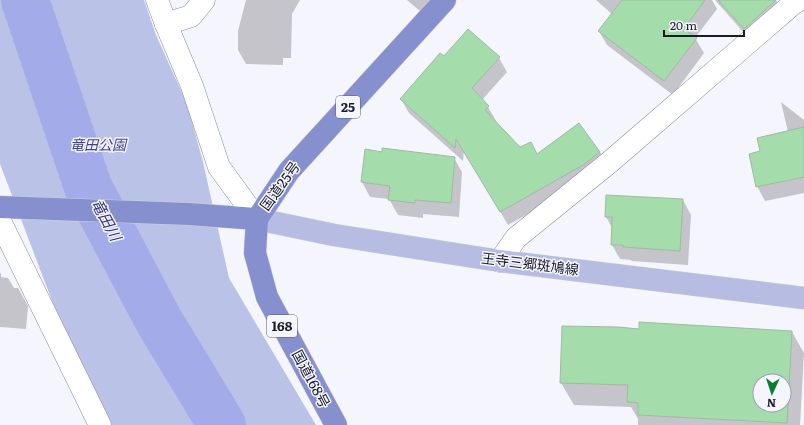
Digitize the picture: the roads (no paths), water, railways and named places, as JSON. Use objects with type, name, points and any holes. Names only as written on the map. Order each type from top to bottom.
[{"type":"highway","name":"国道25号","points":[[0,207],[189,214],[257,219],[289,171],[445,0]]},
{"type":"highway","name":"国道168号","points":[[257,219],[255,253],[267,297],[336,425]]},
{"type":"main road","name":"王寺三郷斑鳩線","points":[[257,219],[334,235],[500,261],[804,298]]},
{"type":"street","points":[[157,0],[192,86],[219,167],[257,219]]},
{"type":"street","points":[[166,24],[191,16],[204,0]]},
{"type":"street","points":[[500,261],[516,238],[611,162],[799,0]]},
{"type":"street","points":[[0,221],[100,425]]},
{"type":"waterway","name":"竜田川","points":[[25,0],[88,187],[159,321],[222,425]]},
{"type":"park label","name":"竜田公園","points":[[98,145]]}]
